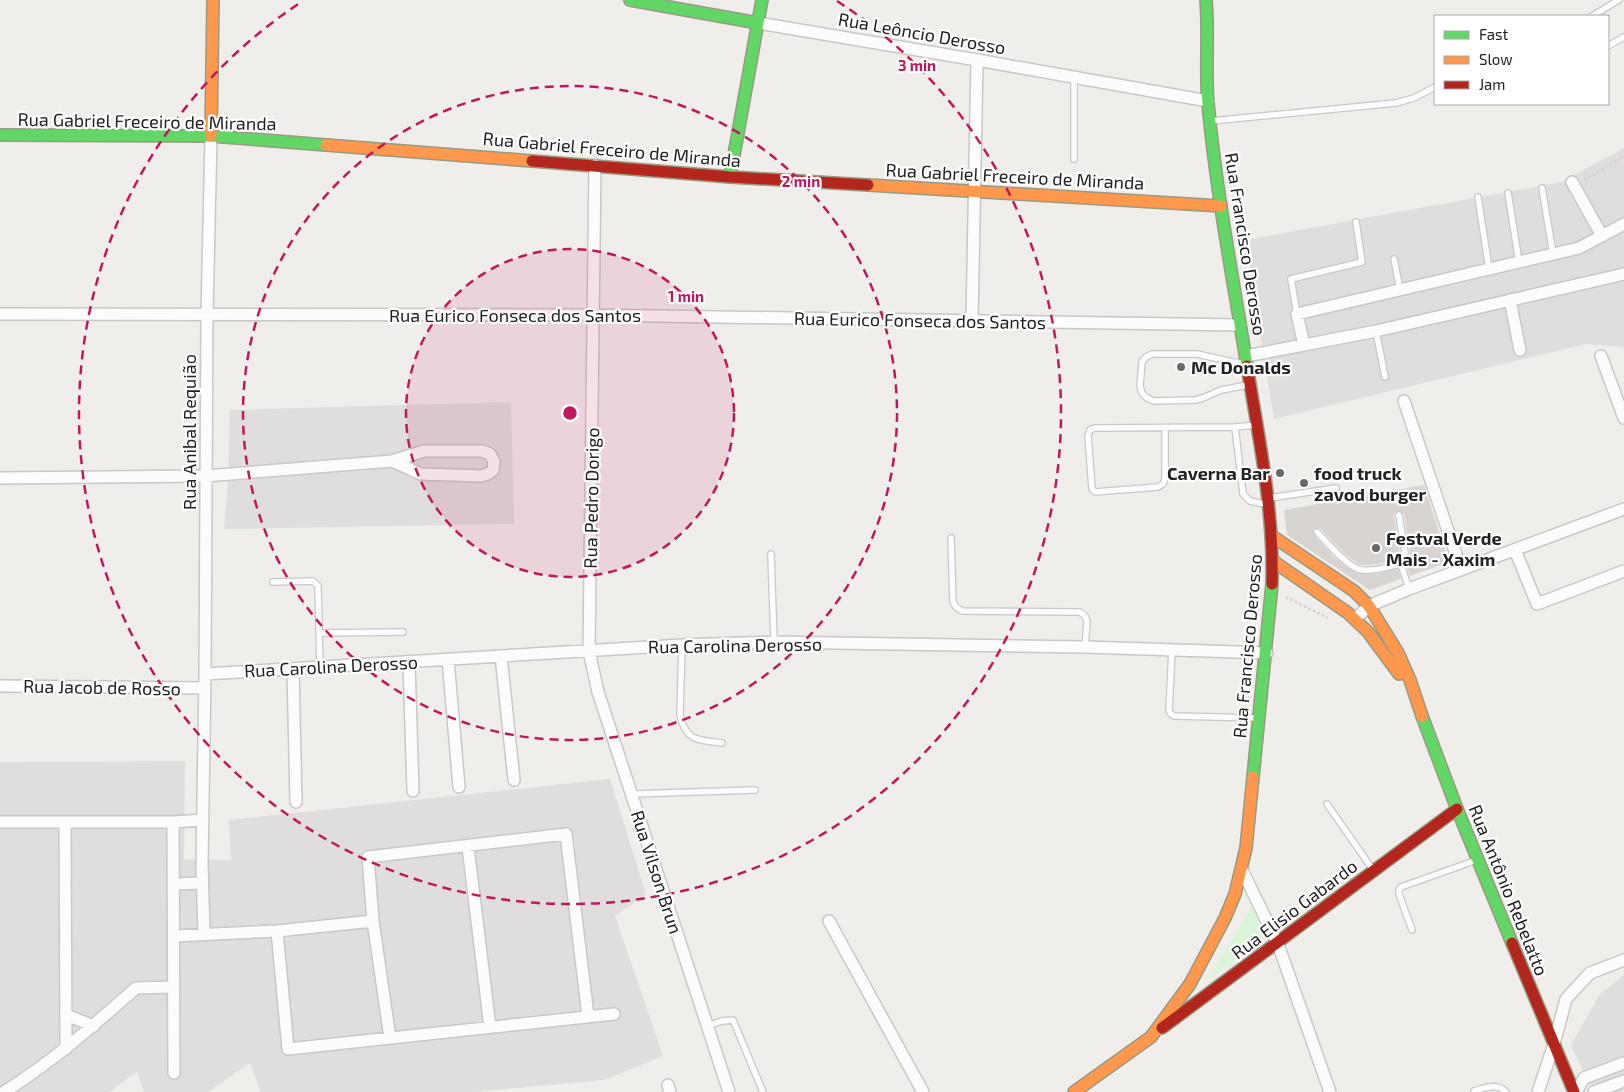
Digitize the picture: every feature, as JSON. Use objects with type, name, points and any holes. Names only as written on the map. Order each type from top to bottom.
[{"type":"street","name":"Rua Anibal Requião","points":[[204,934],[202,864],[207,314],[213,0]]},
{"type":"street","name":"Rua Leôncio Derosso","points":[[630,0],[1208,101]]},
{"type":"street","points":[[730,177],[762,0]]},
{"type":"street","name":"Rua Francisco Derosso","points":[[1074,1092],[1151,1037],[1190,984],[1225,918],[1235,894],[1246,848],[1272,599],[1272,536],[1270,502],[1221,206],[1208,101],[1208,23],[1206,0]]},
{"type":"street","name":"Rua Francisco Derosso","points":[[1208,23],[1212,0]]},
{"type":"street","points":[[972,321],[977,60]]},
{"type":"street","name":"Rua Gabriel Freceiro de Miranda","points":[[0,135],[210,136],[730,177],[1221,206]]},
{"type":"street","name":"Rua Pedro Dorigo","points":[[590,650],[595,165]]},
{"type":"street","points":[[1572,182],[1602,236]]},
{"type":"street","points":[[1304,345],[1297,314],[1579,248],[1624,224]]},
{"type":"street","points":[[1246,360],[1304,345],[1376,331],[1623,276]]},
{"type":"street","points":[[1510,300],[1520,350]]},
{"type":"street","name":"Rua Eurico Fonseca dos Santos","points":[[0,314],[593,315],[1240,325]]},
{"type":"street","points":[[1601,356],[1624,418]]},
{"type":"street","points":[[1404,401],[1461,569]]},
{"type":"street","points":[[0,478],[206,476],[392,462],[424,451],[482,451],[490,454],[494,462],[493,470],[481,476],[421,474],[392,462]]},
{"type":"street","points":[[1356,619],[1369,606],[1409,589],[1624,509]]},
{"type":"street","name":"Rua Antônio Rebelatto","points":[[1272,536],[1351,588],[1369,606],[1401,660],[1477,860],[1575,1092]]},
{"type":"street","points":[[1515,550],[1537,604],[1624,571]]},
{"type":"street","name":"Rua Antônio Rebelatto","points":[[1273,562],[1356,619],[1381,648],[1416,700]]},
{"type":"street","name":"Rua Carolina Derosso","points":[[205,674],[590,650],[774,642],[1267,653]]},
{"type":"street","name":"Rua Vilson Brun","points":[[590,650],[598,692],[729,1092]]},
{"type":"street","points":[[501,656],[514,780]]},
{"type":"street","points":[[448,659],[459,787]]},
{"type":"street","points":[[409,662],[414,791]]},
{"type":"street","points":[[293,669],[296,802]]},
{"type":"street","name":"Rua Jacob de Rosso","points":[[0,686],[204,688]]},
{"type":"street","name":"Rua Elisio Gabardo","points":[[1151,1037],[1457,809]]},
{"type":"street","points":[[0,822],[173,822],[203,820]]},
{"type":"street","points":[[65,822],[66,1049]]},
{"type":"street","points":[[173,822],[174,1073]]},
{"type":"street","points":[[390,1038],[373,921],[368,858],[566,834],[588,1016]]},
{"type":"street","points":[[468,846],[490,1027]]},
{"type":"street","points":[[1242,870],[1278,944],[1330,1092]]},
{"type":"street","points":[[174,884],[202,883]]},
{"type":"street","points":[[174,936],[277,931],[373,921]]},
{"type":"street","points":[[829,921],[923,1092]]},
{"type":"street","points":[[277,931],[288,1048],[614,1014]]},
{"type":"street","points":[[1538,1092],[1566,999],[1590,973],[1624,960]]},
{"type":"street","points":[[4,1092],[30,1076],[66,1049],[136,988],[174,987]]},
{"type":"street","points":[[66,1015],[94,1026]]},
{"type":"street","points":[[1575,1092],[1584,1078],[1624,1063]]},
{"type":"street","points":[[1594,1092],[1624,1081]]},
{"type":"lane","points":[[1594,15],[1619,0]]},
{"type":"lane","points":[[1609,46],[1624,38]]},
{"type":"lane","points":[[1074,77],[1074,158]]},
{"type":"lane","points":[[1211,121],[1396,103],[1414,98],[1434,88]]},
{"type":"lane","points":[[1542,188],[1553,254]]},
{"type":"lane","points":[[1508,193],[1519,262]]},
{"type":"lane","points":[[1478,197],[1489,270]]},
{"type":"lane","points":[[1297,314],[1291,279],[1362,262],[1356,222]]},
{"type":"lane","points":[[1394,259],[1400,290]]},
{"type":"lane","points":[[1376,331],[1385,377]]},
{"type":"lane","points":[[1246,360],[1233,362],[1197,354],[1152,354],[1142,362],[1140,386],[1142,393],[1154,401],[1195,400],[1221,390],[1250,385]]},
{"type":"lane","points":[[1165,429],[1165,479],[1163,484],[1158,487],[1095,492],[1092,489],[1088,435],[1090,430],[1094,428],[1165,429],[1257,425]]},
{"type":"lane","points":[[1235,427],[1243,494],[1250,501],[1270,502],[1336,488]]},
{"type":"lane","points":[[1399,515],[1406,553],[1401,564],[1409,589]]},
{"type":"lane","points":[[1317,532],[1351,564],[1359,569],[1369,570],[1401,564]]},
{"type":"lane","points":[[951,538],[953,602],[956,608],[962,611],[1080,612],[1087,621],[1085,648]]},
{"type":"lane","points":[[772,554],[774,642]]},
{"type":"lane","points":[[272,582],[313,581],[318,586],[320,667]]},
{"type":"lane","points":[[320,633],[403,632]]},
{"type":"lane","points":[[682,645],[680,715],[682,724],[689,736],[695,740],[722,743]]},
{"type":"lane","points":[[1172,650],[1170,713],[1174,716],[1260,718]]},
{"type":"lane","points":[[632,794],[755,790]]},
{"type":"lane","points":[[1327,804],[1374,872]]},
{"type":"lane","points":[[1412,930],[1399,894],[1401,887],[1477,860]]},
{"type":"lane","points":[[707,1026],[733,1020],[763,1092]]},
{"type":"lane","points":[[1474,1092],[1496,1086],[1502,1087],[1506,1092]]},
{"type":"path","points":[[1586,187],[1582,180],[1624,157]]},
{"type":"path","points":[[1272,599],[1287,597],[1333,621],[1342,608]]},
{"type":"shaded area","points":[[1624,148],[1624,347],[1586,344],[1274,419],[1245,240],[1561,182]]},
{"type":"shaded area","points":[[511,402],[514,524],[224,529],[228,481],[230,410]]},
{"type":"shaded area","points":[[185,761],[184,860],[231,860],[229,820],[610,779],[646,894],[615,916],[663,1056],[604,1080],[473,1092],[261,1092],[250,1063],[208,1092],[144,1092],[137,1072],[109,1092],[0,1092],[0,762]]},
{"type":"shaded area","points":[[1624,975],[1624,1092],[1593,1092],[1571,1045],[1600,994]]},
{"type":"green space","points":[[1254,903],[1269,938],[1207,980]]},
{"type":"building","name":"Festval Verde Mais - Xaxim","points":[[1424,485],[1449,562],[1410,576],[1406,564],[1410,552],[1404,514],[1400,511],[1394,515],[1400,553],[1398,560],[1360,565],[1345,554],[1320,528],[1313,530],[1314,535],[1333,556],[1356,573],[1375,574],[1398,569],[1401,579],[1370,590],[1287,535],[1284,510]]},
{"type":"traffic: fast","points":[[630,0],[758,23]]},
{"type":"traffic: fast","points":[[730,177],[762,0]]},
{"type":"traffic: fast","points":[[1206,0],[1207,90],[1211,136],[1247,366]]},
{"type":"traffic: fast","points":[[0,135],[211,136],[326,145]]},
{"type":"traffic: fast","points":[[1253,777],[1272,584]]},
{"type":"traffic: fast","points":[[1422,716],[1457,809],[1512,943]]},
{"type":"traffic: slow","points":[[211,136],[213,0]]},
{"type":"traffic: slow","points":[[326,145],[532,161]]},
{"type":"traffic: slow","points":[[868,185],[1221,206]]},
{"type":"traffic: slow","points":[[1272,536],[1354,591],[1369,606],[1398,653],[1410,680],[1422,716]]},
{"type":"traffic: slow","points":[[1273,561],[1348,613],[1368,632],[1399,674]]},
{"type":"traffic: slow","points":[[1074,1092],[1151,1037],[1190,984],[1225,918],[1235,894],[1246,848],[1253,777]]},
{"type":"traffic: jam","points":[[532,161],[730,177],[868,185]]},
{"type":"traffic: jam","points":[[1247,366],[1268,502],[1271,529],[1272,584]]},
{"type":"traffic: jam","points":[[1162,1028],[1457,809]]},
{"type":"traffic: jam","points":[[1512,943],[1574,1092]]},
{"type":"place","name":"Mc Donalds","points":[[1181,367]]},
{"type":"place","name":"Caverna Bar","points":[[1280,473]]},
{"type":"place","name":"food truck zavod burger","points":[[1304,483]]},
{"type":"place","name":"Festval Verde Mais - Xaxim","points":[[1376,548]]}]
